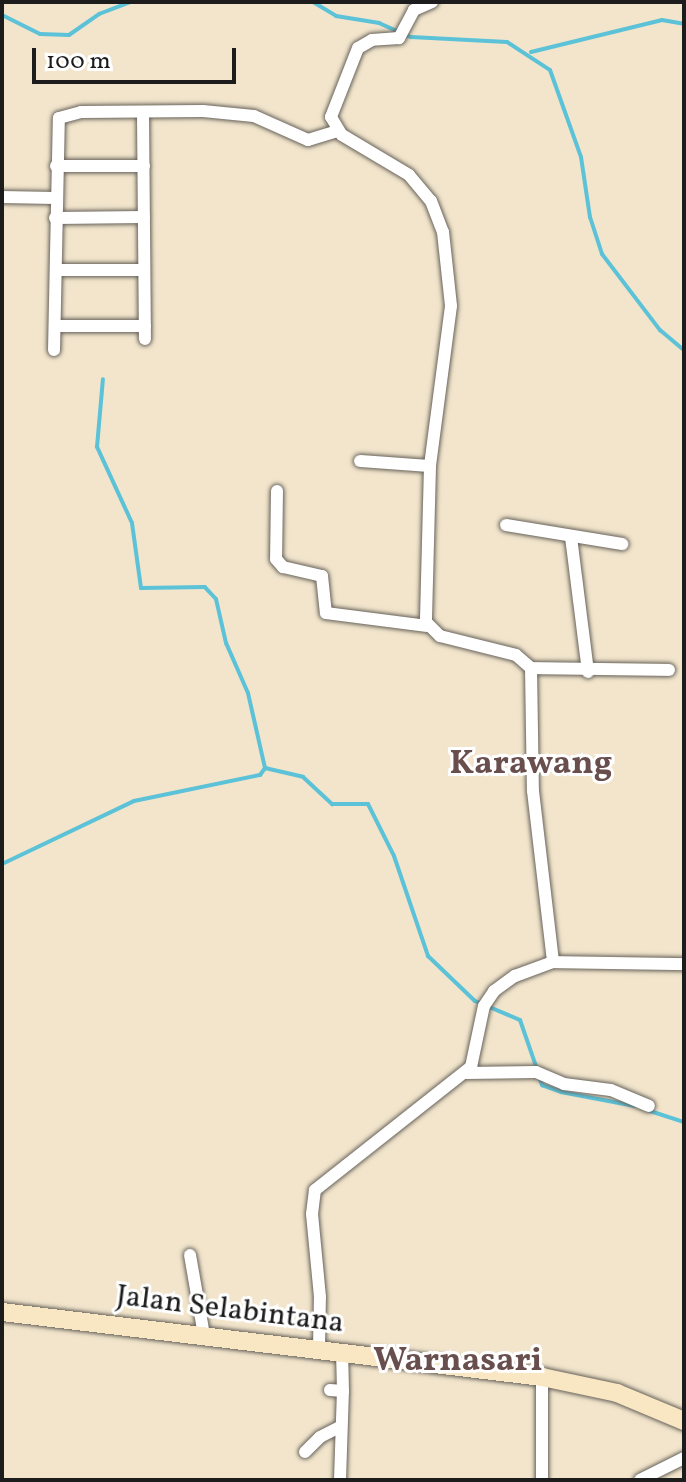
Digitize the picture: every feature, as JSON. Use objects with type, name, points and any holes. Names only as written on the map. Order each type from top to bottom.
[{"type":"street","points":[[427,626],[430,466],[451,316],[443,232],[431,201],[409,175],[337,131],[333,105],[358,48],[372,40],[399,38],[414,10],[432,2]]},
{"type":"street","points":[[54,350],[55,129],[63,115],[237,113],[312,141],[337,131]]},
{"type":"street","points":[[55,326],[145,333],[143,114]]},
{"type":"street","points":[[56,166],[144,166]]},
{"type":"street","points":[[2,197],[55,198]]},
{"type":"street","points":[[55,218],[144,217]]},
{"type":"street","points":[[56,270],[144,270]]},
{"type":"street","points":[[360,461],[430,466]]},
{"type":"street","points":[[277,491],[276,559],[283,567],[322,576],[326,613],[427,626],[444,638],[516,655],[531,668],[588,672],[669,670]]},
{"type":"street","points":[[506,525],[622,544]]},
{"type":"street","points":[[571,537],[588,672]]},
{"type":"street","points":[[531,668],[533,791],[553,962]]},
{"type":"street","points":[[319,1347],[320,1297],[312,1214],[315,1190],[466,1073],[478,1053],[484,1006],[494,991],[515,976],[553,962],[684,964]]},
{"type":"street","points":[[466,1073],[536,1072],[649,1106]]},
{"type":"street","points":[[190,1255],[204,1335]]},
{"type":"street","name":"Jalan Selabintana","points":[[2,1312],[319,1347],[542,1377],[617,1393],[684,1421]]},
{"type":"street","points":[[340,1480],[337,1390],[342,1351]]},
{"type":"street","points":[[542,1377],[542,1480]]},
{"type":"street","points":[[305,1452],[326,1433],[340,1427]]},
{"type":"street","points":[[640,1480],[684,1458]]},
{"type":"waterway","points":[[2,15],[40,34],[69,35],[99,14],[131,2]]},
{"type":"waterway","points":[[158,2],[194,2]]},
{"type":"waterway","points":[[313,2],[336,16],[379,23],[411,37],[507,42],[550,70],[581,157],[590,217],[602,254],[660,330],[684,350]]},
{"type":"waterway","points":[[531,52],[662,20],[684,24]]},
{"type":"waterway","points":[[2,864],[134,801],[260,775],[265,768],[248,693],[226,643],[216,599],[205,587],[141,588],[132,523],[97,447],[103,379]]},
{"type":"waterway","points":[[265,768],[303,777],[332,804],[368,804],[394,856],[428,956],[475,1001],[520,1020],[537,1069]]},
{"type":"waterway","points":[[539,1077],[542,1085],[561,1092],[635,1106]]},
{"type":"waterway","points":[[647,1110],[684,1122]]},
{"type":"district","name":"Karawang","points":[[531,765]]},
{"type":"district","name":"Warnasari","points":[[458,1362]]}]
